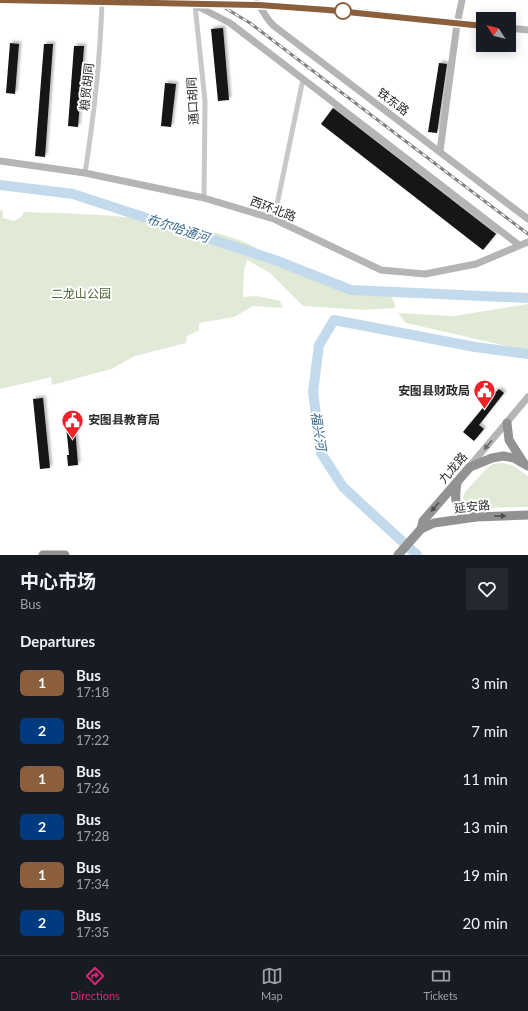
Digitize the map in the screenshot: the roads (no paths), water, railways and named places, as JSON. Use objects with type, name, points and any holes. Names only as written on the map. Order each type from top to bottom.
[{"type":"highway","points":[[507,422],[509,440],[526,465]]},
{"type":"highway","points":[[470,467],[492,458],[503,456],[514,458],[526,465]]},
{"type":"highway","name":"九龙路","points":[[398,555],[421,529],[423,521],[470,467]]},
{"type":"highway","points":[[457,482],[455,499],[457,506],[464,513],[476,517]]},
{"type":"highway","name":"延安路","points":[[421,529],[434,523],[476,517],[528,515]]},
{"type":"highway","points":[[43,555],[60,555]]},
{"type":"street","points":[[3,0],[195,5],[259,2]]},
{"type":"street","points":[[249,0],[476,25]]},
{"type":"street","points":[[440,151],[457,24],[462,0]]},
{"type":"street","name":"粮贸胡同","points":[[85,173],[98,89],[102,2]]},
{"type":"street","name":"铁东路","points":[[259,2],[265,17],[274,26],[528,218]]},
{"type":"street","points":[[195,5],[230,23],[518,245]]},
{"type":"street","name":"通口胡同","points":[[195,5],[205,101],[204,198]]},
{"type":"street","points":[[516,29],[528,30]]},
{"type":"street","points":[[274,219],[303,79]]},
{"type":"street","name":"西环北路","points":[[0,161],[85,173],[204,198],[274,219],[381,270],[425,274],[469,266],[528,242]]},
{"type":"street","name":"九龙路","points":[[470,467],[528,398]]},
{"type":"waterway","name":"布尔哈通河","points":[[0,185],[73,194],[275,260],[351,290],[528,298]]},
{"type":"waterway","name":"福兴河","points":[[417,555],[343,487],[321,453],[313,392],[319,345],[334,320],[475,347],[528,354]]},
{"type":"railway","points":[[212,0],[250,23],[528,234]]},
{"type":"place","name":"安图县财政局","points":[[485,410]]},
{"type":"place","name":"安图县教育局","points":[[72,440]]},
{"type":"park label","name":"二龙山公园","points":[[81,294]]}]
